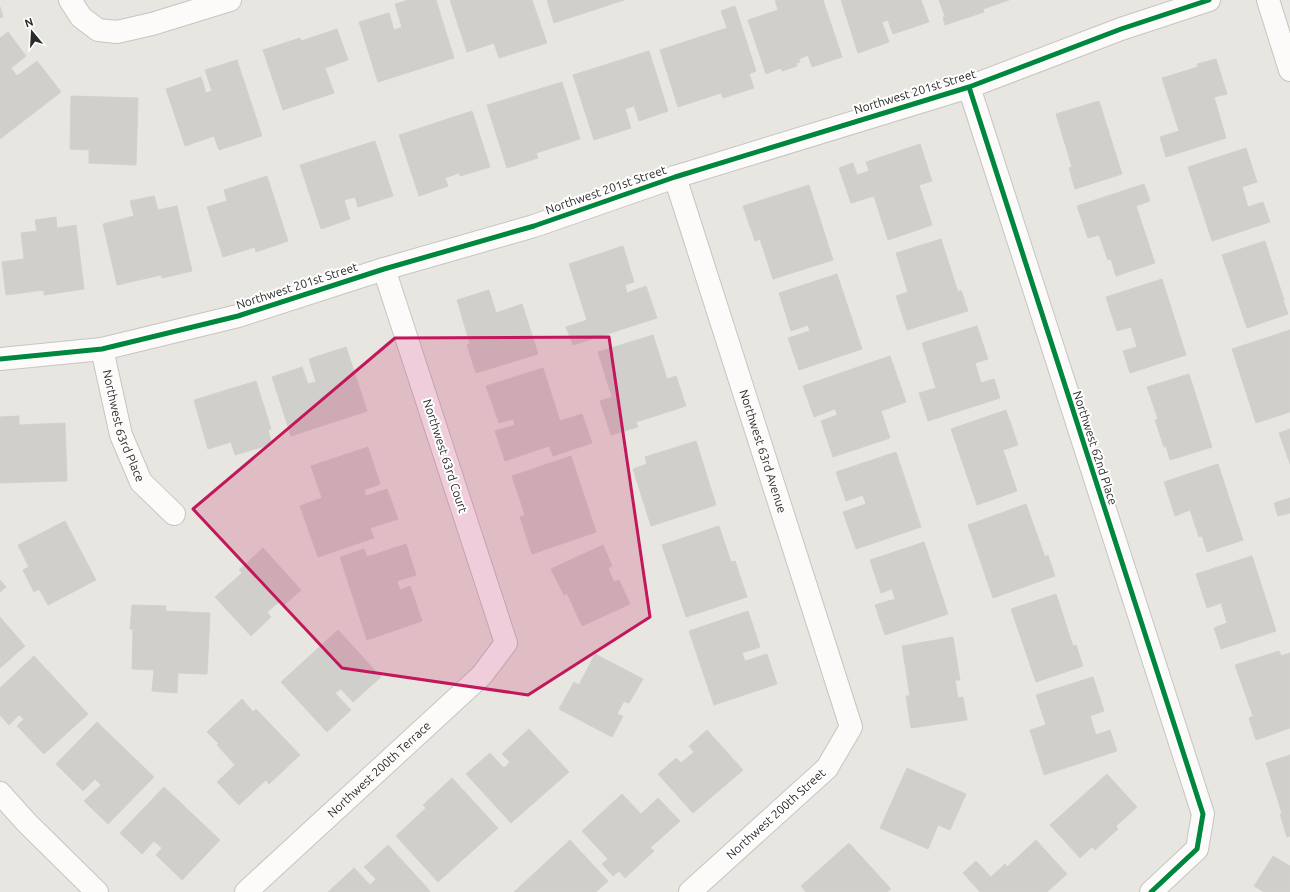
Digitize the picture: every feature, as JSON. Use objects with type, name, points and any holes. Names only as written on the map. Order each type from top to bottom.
[{"type":"street","points":[[70,0],[81,17],[98,30],[117,32],[152,24],[230,0]]},
{"type":"street","name":"Northwest 201st Street","points":[[0,359],[102,349],[238,316],[384,269],[534,226],[675,177],[969,87],[1121,29],[1209,0]]},
{"type":"street","points":[[1268,0],[1290,70]]},
{"type":"street","name":"Northwest 62nd Place","points":[[969,87],[1203,814],[1197,849],[1151,892]]},
{"type":"street","name":"Northwest 63rd Avenue","points":[[675,177],[850,726]]},
{"type":"street","name":"Northwest 63rd Court","points":[[384,269],[506,643]]},
{"type":"street","name":"Northwest 63rd Place","points":[[102,349],[121,436],[141,482],[174,514]]},
{"type":"street","name":"Northwest 200th Terrace","points":[[246,892],[482,675],[506,643]]},
{"type":"street","name":"Northwest 200th Street","points":[[690,892],[827,768],[850,726]]},
{"type":"street","points":[[0,793],[27,823],[97,892]]},
{"type":"highlighted area","points":[[609,337],[650,617],[528,695],[342,668],[193,509],[395,338]]},
{"type":"building","points":[[409,0],[436,0],[454,58],[378,82],[359,22],[389,13],[394,30],[402,27],[395,4]]},
{"type":"building","points":[[450,0],[532,0],[547,43],[499,58],[494,43],[467,52]]},
{"type":"building","points":[[547,0],[624,0],[554,23]]},
{"type":"building","points":[[775,0],[823,0],[842,57],[812,67],[808,55],[799,59],[800,62],[796,63],[797,66],[782,71],[781,68],[766,74],[748,20],[778,10]]},
{"type":"building","points":[[841,0],[921,0],[929,22],[893,34],[888,20],[882,22],[889,42],[858,53]]},
{"type":"building","points":[[939,0],[1009,0],[983,9],[984,12],[945,25],[943,17],[945,17]]},
{"type":"building","points":[[735,6],[756,71],[749,74],[754,88],[723,98],[721,93],[678,107],[660,50],[727,28],[721,11]]},
{"type":"building","points":[[0,7],[3,17],[0,18]]},
{"type":"building","points":[[337,29],[348,60],[325,68],[334,93],[283,110],[263,50],[300,38],[301,41]]},
{"type":"building","points":[[8,32],[26,56],[11,68],[17,76],[37,61],[61,92],[0,139],[0,38]]},
{"type":"building","points":[[649,51],[668,111],[639,121],[634,106],[625,109],[631,128],[594,140],[573,75]]},
{"type":"building","points":[[1216,59],[1227,94],[1214,97],[1226,138],[1166,157],[1160,137],[1179,131],[1162,78],[1198,67],[1197,64]]},
{"type":"building","points":[[237,60],[262,136],[219,150],[214,136],[185,146],[166,89],[201,77],[206,93],[212,91],[205,70]]},
{"type":"building","points":[[562,82],[580,139],[536,153],[538,158],[507,168],[487,105]]},
{"type":"building","points":[[71,96],[138,98],[136,165],[89,163],[89,150],[70,149]]},
{"type":"building","points":[[1099,101],[1122,174],[1075,189],[1069,168],[1072,167],[1056,114]]},
{"type":"building","points":[[472,111],[490,167],[460,176],[459,173],[445,178],[448,186],[419,196],[399,135]]},
{"type":"building","points":[[375,141],[393,196],[358,207],[355,197],[344,200],[350,219],[321,229],[300,165]]},
{"type":"building","points":[[920,144],[932,181],[919,185],[932,225],[888,240],[874,196],[851,203],[839,168],[853,163],[857,175],[869,171],[866,162]]},
{"type":"building","points":[[1246,148],[1257,182],[1242,187],[1248,207],[1263,202],[1270,222],[1212,241],[1188,167]]},
{"type":"building","points":[[267,176],[288,241],[256,252],[255,247],[223,257],[207,207],[227,201],[224,190]]},
{"type":"building","points":[[1144,184],[1150,201],[1136,206],[1155,263],[1116,276],[1111,259],[1108,260],[1099,235],[1088,238],[1077,206]]},
{"type":"building","points":[[809,185],[833,260],[773,279],[760,239],[755,241],[743,206]]},
{"type":"building","points":[[154,196],[158,210],[177,206],[192,271],[162,278],[161,275],[117,285],[103,224],[134,216],[130,201]]},
{"type":"building","points":[[56,217],[57,228],[76,225],[84,289],[44,295],[44,290],[6,295],[2,262],[24,259],[21,233],[37,231],[35,220]]},
{"type":"building","points":[[941,239],[958,292],[961,290],[968,311],[907,330],[896,296],[908,292],[896,253]]},
{"type":"building","points":[[1265,241],[1288,314],[1247,328],[1222,255]]},
{"type":"building","points":[[623,246],[634,282],[625,285],[627,293],[646,286],[657,318],[573,345],[566,327],[587,320],[569,264]]},
{"type":"building","points":[[837,274],[862,349],[799,370],[788,338],[810,331],[808,325],[791,331],[779,293]]},
{"type":"building","points":[[1162,279],[1186,355],[1130,373],[1123,351],[1137,347],[1131,327],[1117,331],[1106,297]]},
{"type":"building","points":[[489,290],[496,313],[522,304],[538,354],[476,373],[467,345],[470,344],[457,300]]},
{"type":"building","points":[[977,326],[988,359],[975,363],[981,383],[994,379],[1000,398],[928,421],[919,393],[936,388],[922,343]]},
{"type":"building","points":[[1290,330],[1290,412],[1256,423],[1232,349]]},
{"type":"building","points":[[653,335],[667,379],[676,376],[686,406],[636,422],[638,427],[611,435],[600,401],[612,397],[598,352]]},
{"type":"building","points":[[346,347],[367,411],[291,436],[272,377],[302,367],[308,384],[316,382],[309,359]]},
{"type":"building","points":[[890,356],[906,402],[881,411],[890,438],[833,457],[821,421],[837,415],[835,409],[814,417],[803,386]]},
{"type":"building","points":[[543,368],[560,421],[582,414],[592,443],[553,456],[549,446],[505,461],[495,431],[515,425],[513,419],[499,423],[486,386]]},
{"type":"building","points":[[1189,374],[1212,447],[1170,460],[1155,420],[1158,419],[1147,387]]},
{"type":"building","points":[[256,381],[271,429],[268,430],[272,444],[235,455],[231,442],[208,449],[194,400]]},
{"type":"building","points":[[1006,410],[1018,445],[1003,450],[1017,491],[977,505],[951,429]]},
{"type":"building","points":[[19,416],[19,425],[65,423],[67,481],[0,483],[0,417]]},
{"type":"building","points":[[1290,429],[1290,464],[1279,433]]},
{"type":"building","points":[[696,441],[716,505],[651,526],[633,469],[647,464],[645,457]]},
{"type":"building","points":[[368,447],[380,484],[364,490],[366,496],[387,489],[398,519],[370,528],[374,538],[318,557],[300,506],[322,498],[311,466]]},
{"type":"building","points":[[896,452],[921,527],[856,549],[843,512],[866,504],[863,495],[846,501],[836,472]]},
{"type":"building","points":[[571,456],[596,532],[532,554],[520,517],[525,515],[512,476]]},
{"type":"building","points":[[1218,464],[1243,540],[1207,552],[1202,536],[1199,537],[1190,510],[1175,516],[1164,482]]},
{"type":"building","points":[[1290,498],[1290,513],[1278,516],[1274,503]]},
{"type":"building","points":[[1026,504],[1045,557],[1048,555],[1055,576],[993,598],[968,525]]},
{"type":"building","points":[[65,521],[96,580],[48,605],[39,589],[34,592],[23,570],[29,567],[18,545]]},
{"type":"building","points":[[719,526],[731,562],[735,561],[747,597],[686,617],[662,545]]},
{"type":"building","points":[[924,542],[948,614],[885,635],[875,605],[895,599],[892,589],[881,593],[870,560]]},
{"type":"building","points":[[406,544],[416,575],[397,581],[400,590],[410,586],[422,621],[367,640],[340,557],[364,549],[367,557]]},
{"type":"building","points":[[603,545],[612,566],[608,568],[614,582],[619,580],[630,604],[582,626],[567,593],[564,595],[551,569]]},
{"type":"building","points":[[263,548],[301,590],[283,606],[279,602],[267,612],[271,617],[251,636],[215,597],[242,573],[239,570]]},
{"type":"building","points":[[1252,556],[1276,631],[1221,649],[1214,628],[1227,623],[1221,603],[1207,608],[1196,574]]},
{"type":"building","points":[[0,580],[6,587],[0,592]]},
{"type":"building","points":[[1056,594],[1073,646],[1076,645],[1083,666],[1036,682],[1011,609]]},
{"type":"building","points":[[132,605],[166,606],[165,611],[210,613],[207,674],[178,673],[177,693],[152,691],[154,670],[132,669],[133,629],[130,629]]},
{"type":"building","points":[[748,611],[760,647],[742,653],[745,661],[767,654],[777,684],[714,705],[689,631]]},
{"type":"building","points":[[0,617],[25,646],[0,668]]},
{"type":"building","points":[[338,630],[381,677],[353,702],[341,689],[335,693],[351,710],[327,732],[281,682]]},
{"type":"building","points":[[953,637],[960,680],[955,680],[958,698],[963,697],[967,720],[911,728],[906,696],[910,696],[902,646]]},
{"type":"building","points":[[1279,651],[1281,656],[1290,653],[1290,728],[1256,740],[1249,718],[1253,716],[1235,665]]},
{"type":"building","points":[[595,654],[643,679],[629,703],[624,701],[617,714],[623,716],[612,737],[559,709],[574,682],[579,685]]},
{"type":"building","points":[[34,656],[88,714],[44,754],[17,726],[24,719],[19,715],[9,725],[0,715],[0,688]]},
{"type":"building","points":[[1093,677],[1104,711],[1090,716],[1096,735],[1110,730],[1117,751],[1044,775],[1030,730],[1046,725],[1036,695]]},
{"type":"building","points":[[242,699],[253,712],[256,709],[300,755],[269,784],[266,780],[239,805],[217,782],[235,765],[217,745],[219,744],[207,732]]},
{"type":"building","points":[[97,722],[154,777],[108,824],[84,801],[101,785],[95,779],[83,791],[56,764]]},
{"type":"building","points":[[529,729],[569,772],[511,823],[466,774],[490,753],[504,768],[510,762],[502,754]]},
{"type":"building","points":[[707,730],[743,770],[693,813],[658,774],[676,758],[681,763],[694,752],[689,746]]},
{"type":"building","points":[[1290,755],[1290,836],[1287,837],[1280,814],[1282,813],[1266,763]]},
{"type":"building","points":[[907,768],[966,794],[950,830],[938,825],[928,849],[880,828]]},
{"type":"building","points":[[1107,774],[1137,807],[1116,826],[1118,829],[1095,850],[1092,847],[1080,858],[1050,825]]},
{"type":"building","points":[[452,778],[498,828],[438,882],[396,836],[426,808],[423,805]]},
{"type":"building","points":[[164,787],[220,840],[182,880],[156,855],[162,848],[154,841],[142,854],[120,833]]},
{"type":"building","points":[[622,794],[641,814],[658,798],[680,821],[650,848],[654,851],[625,878],[619,871],[613,876],[602,864],[608,859],[582,831]]},
{"type":"building","points":[[570,840],[608,881],[596,892],[514,892]]},
{"type":"building","points":[[1036,840],[1067,874],[1047,892],[980,892],[963,873],[976,861],[991,877],[1005,864],[1007,867]]},
{"type":"building","points":[[849,843],[891,889],[887,892],[806,892],[801,886]]},
{"type":"building","points":[[388,845],[430,891],[328,892],[354,868],[370,885],[376,879],[364,867]]},
{"type":"building","points":[[1273,856],[1290,866],[1290,892],[1264,892],[1254,886]]},
{"type":"cycle path","points":[[0,359],[102,349],[238,316],[384,269],[534,226],[675,177],[969,87],[1121,29],[1209,0]]},
{"type":"cycle path","points":[[969,87],[1203,814],[1197,849],[1151,892]]}]
